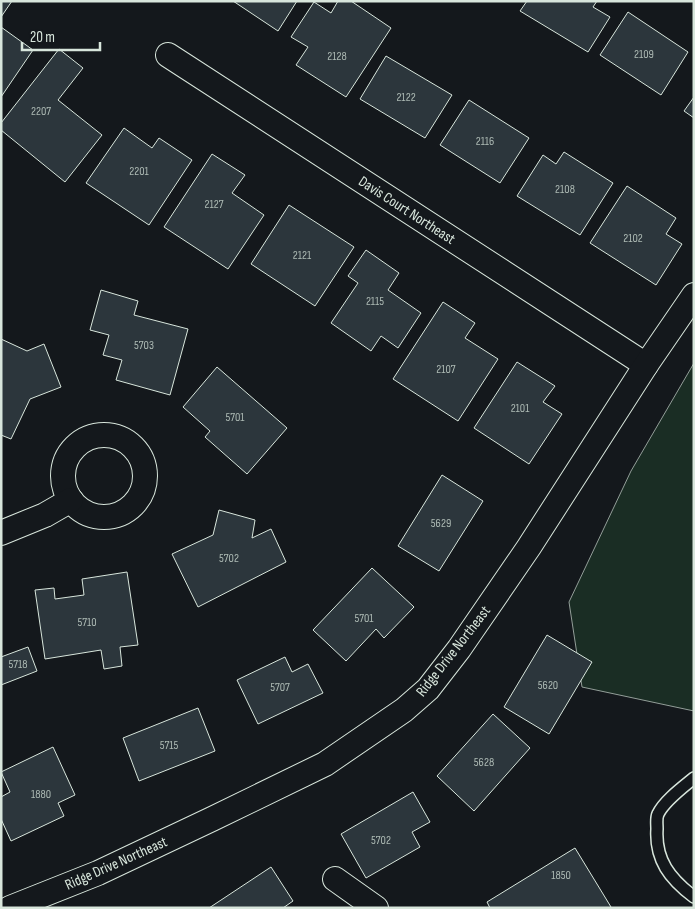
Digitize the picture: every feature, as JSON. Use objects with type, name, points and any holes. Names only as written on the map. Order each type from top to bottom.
[{"type":"street","name":"Davis Court Northeast","points":[[168,55],[646,366]]},
{"type":"street","name":"Ridge Drive Northeast","points":[[10,908],[98,873],[325,764],[404,710],[428,689],[459,649],[529,547],[694,295]]},
{"type":"street","points":[[1,533],[45,516],[71,500]]},
{"type":"street","points":[[335,879],[376,908]]},
{"type":"lane","points":[[694,778],[671,798],[658,814],[656,836],[658,854],[668,872],[694,897]]},
{"type":"green space","points":[[694,363],[694,711],[582,687],[569,602],[631,471]]},
{"type":"building","points":[[1,1],[12,1],[1,17]]},
{"type":"building","points":[[233,1],[297,1],[278,31]]},
{"type":"building","points":[[338,1],[351,1],[391,28],[346,97],[296,65],[308,47],[291,37],[314,2],[331,13]]},
{"type":"building","points":[[527,1],[597,1],[593,7],[610,17],[588,52],[520,11]]},
{"type":"building","points":[[628,12],[688,52],[661,95],[600,55]]},
{"type":"building","points":[[1,27],[33,50],[1,97]]},
{"type":"building","points":[[59,49],[83,68],[58,100],[102,135],[65,182],[1,130],[1,123]]},
{"type":"building","points":[[386,56],[452,95],[425,138],[360,99]]},
{"type":"building","points":[[694,97],[694,118],[684,111]]},
{"type":"building","points":[[469,100],[529,138],[500,183],[440,145]]},
{"type":"building","points":[[124,128],[152,148],[159,138],[192,160],[149,225],[86,183]]},
{"type":"building","points":[[564,152],[613,183],[580,235],[517,196],[543,155],[556,164]]},
{"type":"building","points":[[212,154],[245,175],[232,193],[264,215],[228,269],[164,227]]},
{"type":"building","points":[[627,186],[676,218],[666,234],[682,244],[656,285],[590,243]]},
{"type":"building","points":[[289,205],[354,247],[315,306],[251,264]]},
{"type":"building","points":[[366,250],[399,273],[388,290],[421,313],[398,348],[381,336],[371,351],[331,323],[358,283],[348,276]]},
{"type":"building","points":[[101,290],[138,301],[134,315],[188,329],[170,395],[116,380],[122,360],[103,355],[109,335],[90,330]]},
{"type":"building","points":[[443,302],[475,323],[465,338],[498,359],[458,421],[393,379]]},
{"type":"building","points":[[1,339],[27,351],[44,344],[61,387],[30,399],[11,439],[1,435]]},
{"type":"building","points":[[517,362],[555,386],[543,402],[562,414],[529,464],[474,428]]},
{"type":"building","points":[[217,367],[287,428],[247,474],[205,437],[210,431],[183,407]]},
{"type":"building","points":[[442,475],[483,501],[439,571],[398,546]]},
{"type":"building","points":[[219,510],[255,520],[252,538],[271,529],[286,562],[198,607],[172,554],[213,535]]},
{"type":"building","points":[[372,568],[414,607],[384,638],[376,629],[346,661],[313,630]]},
{"type":"building","points":[[127,572],[138,645],[120,647],[122,666],[104,669],[101,650],[45,659],[35,590],[54,588],[55,599],[84,595],[82,579]]},
{"type":"building","points":[[547,635],[592,662],[549,734],[504,707]]},
{"type":"building","points":[[28,647],[37,671],[1,685],[1,657]]},
{"type":"building","points":[[285,657],[292,672],[308,664],[323,693],[258,724],[237,680]]},
{"type":"building","points":[[198,708],[215,751],[139,781],[123,738]]},
{"type":"building","points":[[493,714],[530,748],[474,811],[437,776]]},
{"type":"building","points":[[53,747],[75,795],[58,803],[64,816],[11,841],[1,819],[1,797],[10,792],[1,772]]},
{"type":"building","points":[[413,792],[430,822],[412,832],[420,847],[366,878],[341,834]]},
{"type":"building","points":[[575,848],[611,907],[490,908],[487,902]]},
{"type":"building","points":[[271,867],[293,901],[283,908],[209,908]]}]
